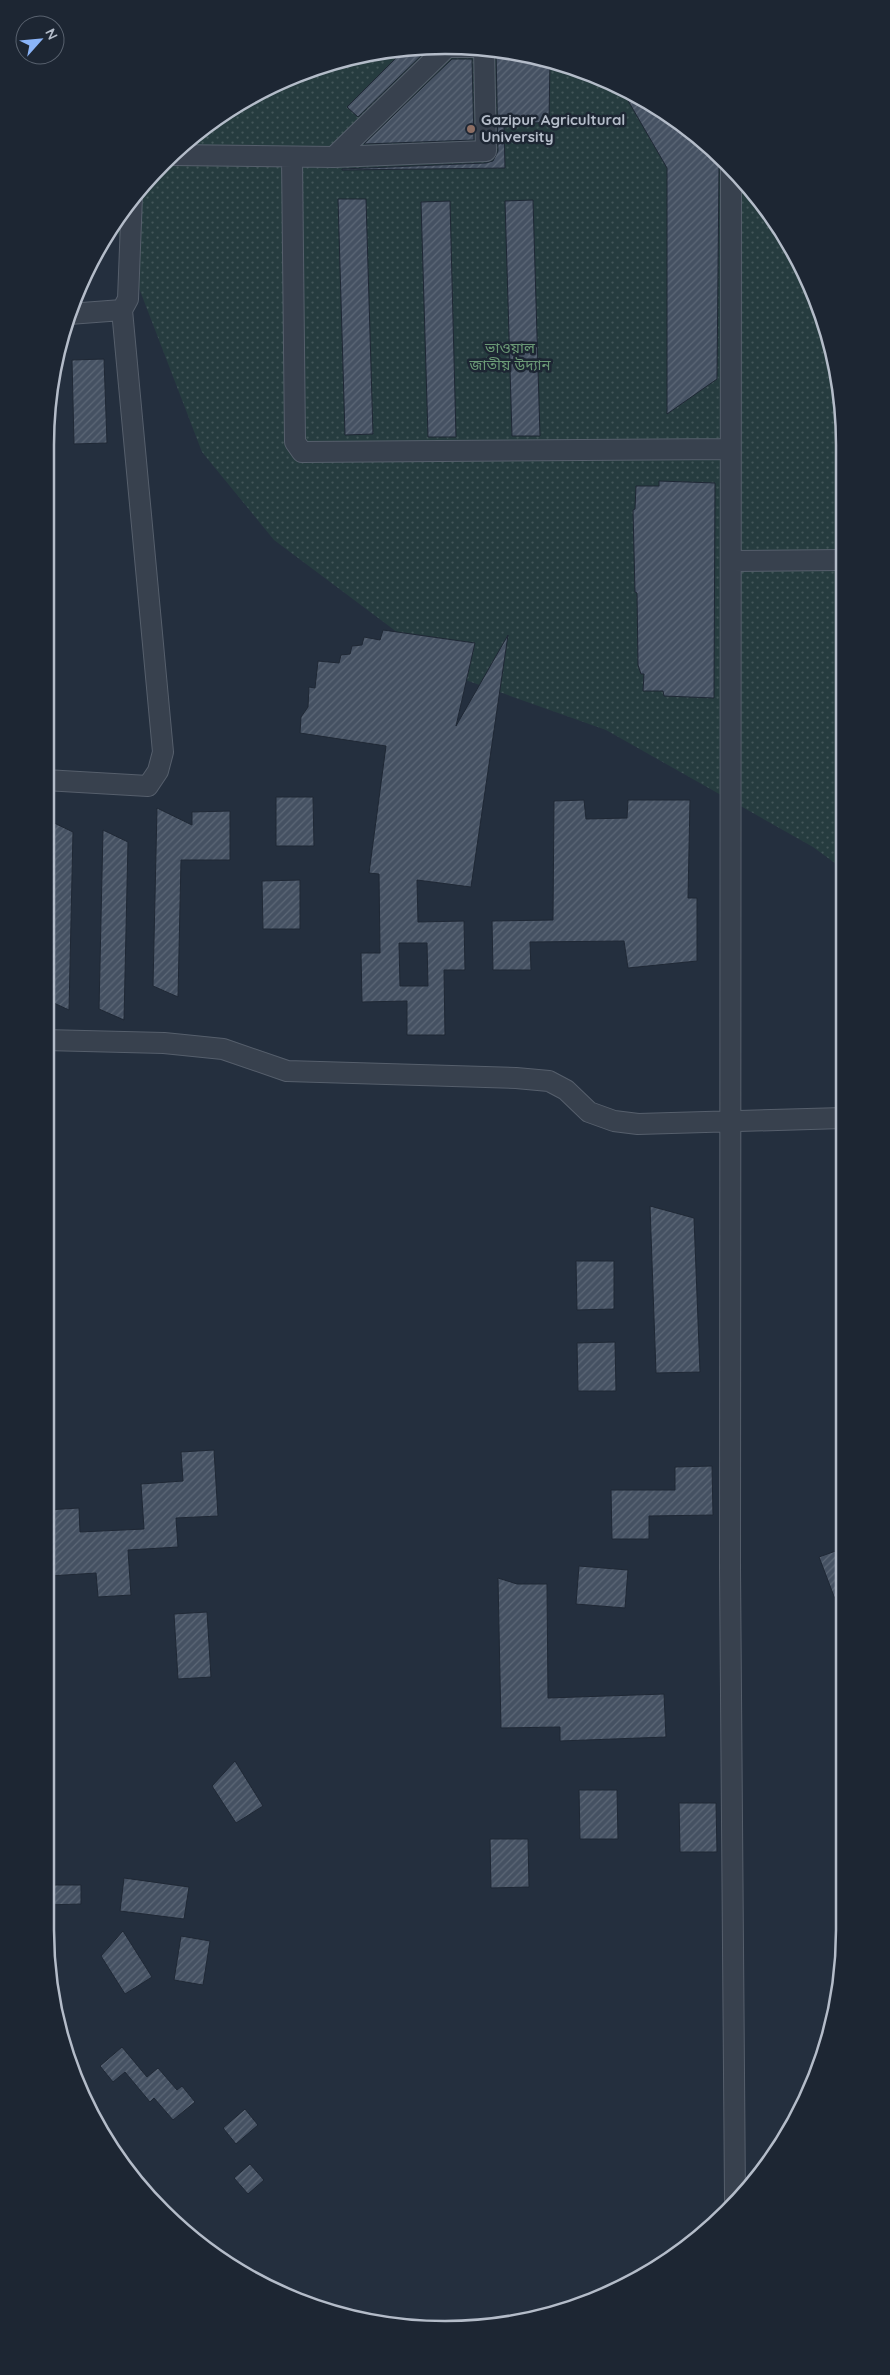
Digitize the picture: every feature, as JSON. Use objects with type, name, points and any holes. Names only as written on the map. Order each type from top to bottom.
[{"type":"street","points":[[334,157],[439,54]]},
{"type":"street","points":[[182,155],[292,158],[486,151],[484,56]]},
{"type":"street","points":[[292,158],[295,442],[302,452],[315,450],[730,449]]},
{"type":"street","points":[[731,178],[730,1570],[735,2193]]},
{"type":"street","points":[[54,781],[148,786],[158,771],[163,752],[122,310],[128,298],[131,212]]},
{"type":"street","points":[[77,313],[122,310]]},
{"type":"street","points":[[731,561],[836,560]]},
{"type":"street","points":[[54,1040],[164,1043],[223,1049],[287,1071],[516,1078],[549,1081],[566,1090],[589,1112],[614,1121],[638,1124],[836,1118]]},
{"type":"green space","name":"ভাওয়াল জাতীয় উদ্যান","points":[[419,55],[471,55],[521,61],[546,67],[595,84],[641,106],[703,151],[722,168],[755,207],[784,249],[796,272],[823,344],[833,394],[836,445],[836,864],[813,847],[606,730],[457,677],[274,540],[202,452],[117,232],[135,207],[168,168],[207,135],[249,106],[295,84],[344,67],[369,61]]},
{"type":"building","points":[[422,55],[358,117],[347,107],[397,57]]},
{"type":"building","points":[[496,57],[550,68],[549,122],[504,125],[505,168],[342,170],[486,163],[493,161],[498,151]]},
{"type":"building","points":[[452,59],[472,59],[474,140],[364,144]]},
{"type":"building","points":[[627,99],[641,106],[683,135],[720,166],[717,379],[667,414],[667,168]]},
{"type":"building","points":[[338,199],[366,199],[373,434],[345,435]]},
{"type":"building","points":[[533,200],[540,436],[512,436],[505,201]]},
{"type":"building","points":[[450,201],[456,437],[428,437],[421,202]]},
{"type":"building","points":[[104,359],[107,443],[74,444],[72,360]]},
{"type":"building","points":[[659,481],[715,483],[714,698],[664,696],[663,691],[643,691],[644,674],[641,674],[638,665],[633,510],[635,509],[636,486],[659,486]]},
{"type":"building","points":[[383,630],[475,643],[456,726],[508,635],[471,887],[417,880],[418,922],[464,921],[465,970],[444,970],[445,1035],[407,1035],[407,1001],[362,1002],[361,953],[380,953],[379,874],[369,873],[386,746],[300,733],[301,717],[308,707],[309,687],[315,688],[318,661],[339,663],[341,655],[350,654],[352,646],[362,645],[364,637],[380,640]],"holes":[[[399,943],[427,943],[428,986],[400,986]]]},
{"type":"building","points":[[276,797],[313,797],[314,846],[276,846]]},
{"type":"building","points":[[584,800],[586,819],[627,818],[628,800],[690,800],[688,898],[697,898],[697,961],[628,968],[624,941],[530,942],[531,970],[493,970],[492,921],[553,920],[554,801]]},
{"type":"building","points":[[157,808],[192,825],[192,812],[230,811],[230,860],[181,860],[178,997],[153,986]]},
{"type":"building","points":[[54,823],[73,832],[69,1010],[54,1003]]},
{"type":"building","points":[[103,830],[128,842],[124,1020],[99,1009]]},
{"type":"building","points":[[300,880],[300,929],[263,929],[262,881]]},
{"type":"building","points":[[650,1206],[694,1218],[700,1372],[656,1373]]},
{"type":"building","points":[[576,1261],[614,1261],[614,1309],[577,1310]]},
{"type":"building","points":[[615,1342],[616,1391],[578,1391],[577,1343]]},
{"type":"building","points":[[214,1450],[218,1516],[176,1518],[178,1547],[128,1550],[131,1595],[98,1597],[96,1573],[54,1576],[54,1510],[79,1508],[80,1532],[144,1529],[141,1484],[183,1481],[181,1452]]},
{"type":"building","points":[[712,1466],[713,1515],[649,1516],[649,1539],[612,1539],[611,1490],[675,1490],[675,1467]]},
{"type":"building","points":[[836,1551],[836,1602],[819,1557]]},
{"type":"building","points":[[579,1566],[628,1570],[625,1608],[576,1604]]},
{"type":"building","points":[[498,1578],[517,1584],[547,1584],[548,1698],[664,1694],[666,1737],[560,1741],[560,1727],[501,1728]]},
{"type":"building","points":[[207,1612],[211,1677],[178,1679],[174,1614]]},
{"type":"building","points":[[235,1761],[263,1806],[236,1823],[212,1786]]},
{"type":"building","points":[[579,1790],[617,1790],[618,1839],[580,1839]]},
{"type":"building","points":[[679,1803],[716,1803],[717,1852],[680,1852]]},
{"type":"building","points":[[490,1839],[528,1839],[529,1887],[491,1888]]},
{"type":"building","points":[[124,1878],[189,1887],[184,1919],[120,1911]]},
{"type":"building","points":[[54,1885],[81,1885],[81,1904],[54,1905]]},
{"type":"building","points":[[123,1931],[152,1977],[125,1994],[101,1956]]},
{"type":"building","points":[[181,1936],[210,1941],[203,1985],[174,1980]]},
{"type":"building","points":[[122,2047],[147,2077],[158,2068],[177,2090],[182,2086],[195,2102],[173,2120],[154,2098],[150,2102],[125,2072],[113,2082],[100,2066]]},
{"type":"building","points":[[245,2109],[258,2125],[236,2144],[223,2128]]},
{"type":"building","points":[[250,2164],[264,2180],[248,2194],[234,2178]]},
{"type":"place","name":"Gazipur Agricultural University","points":[[471,129]]}]
